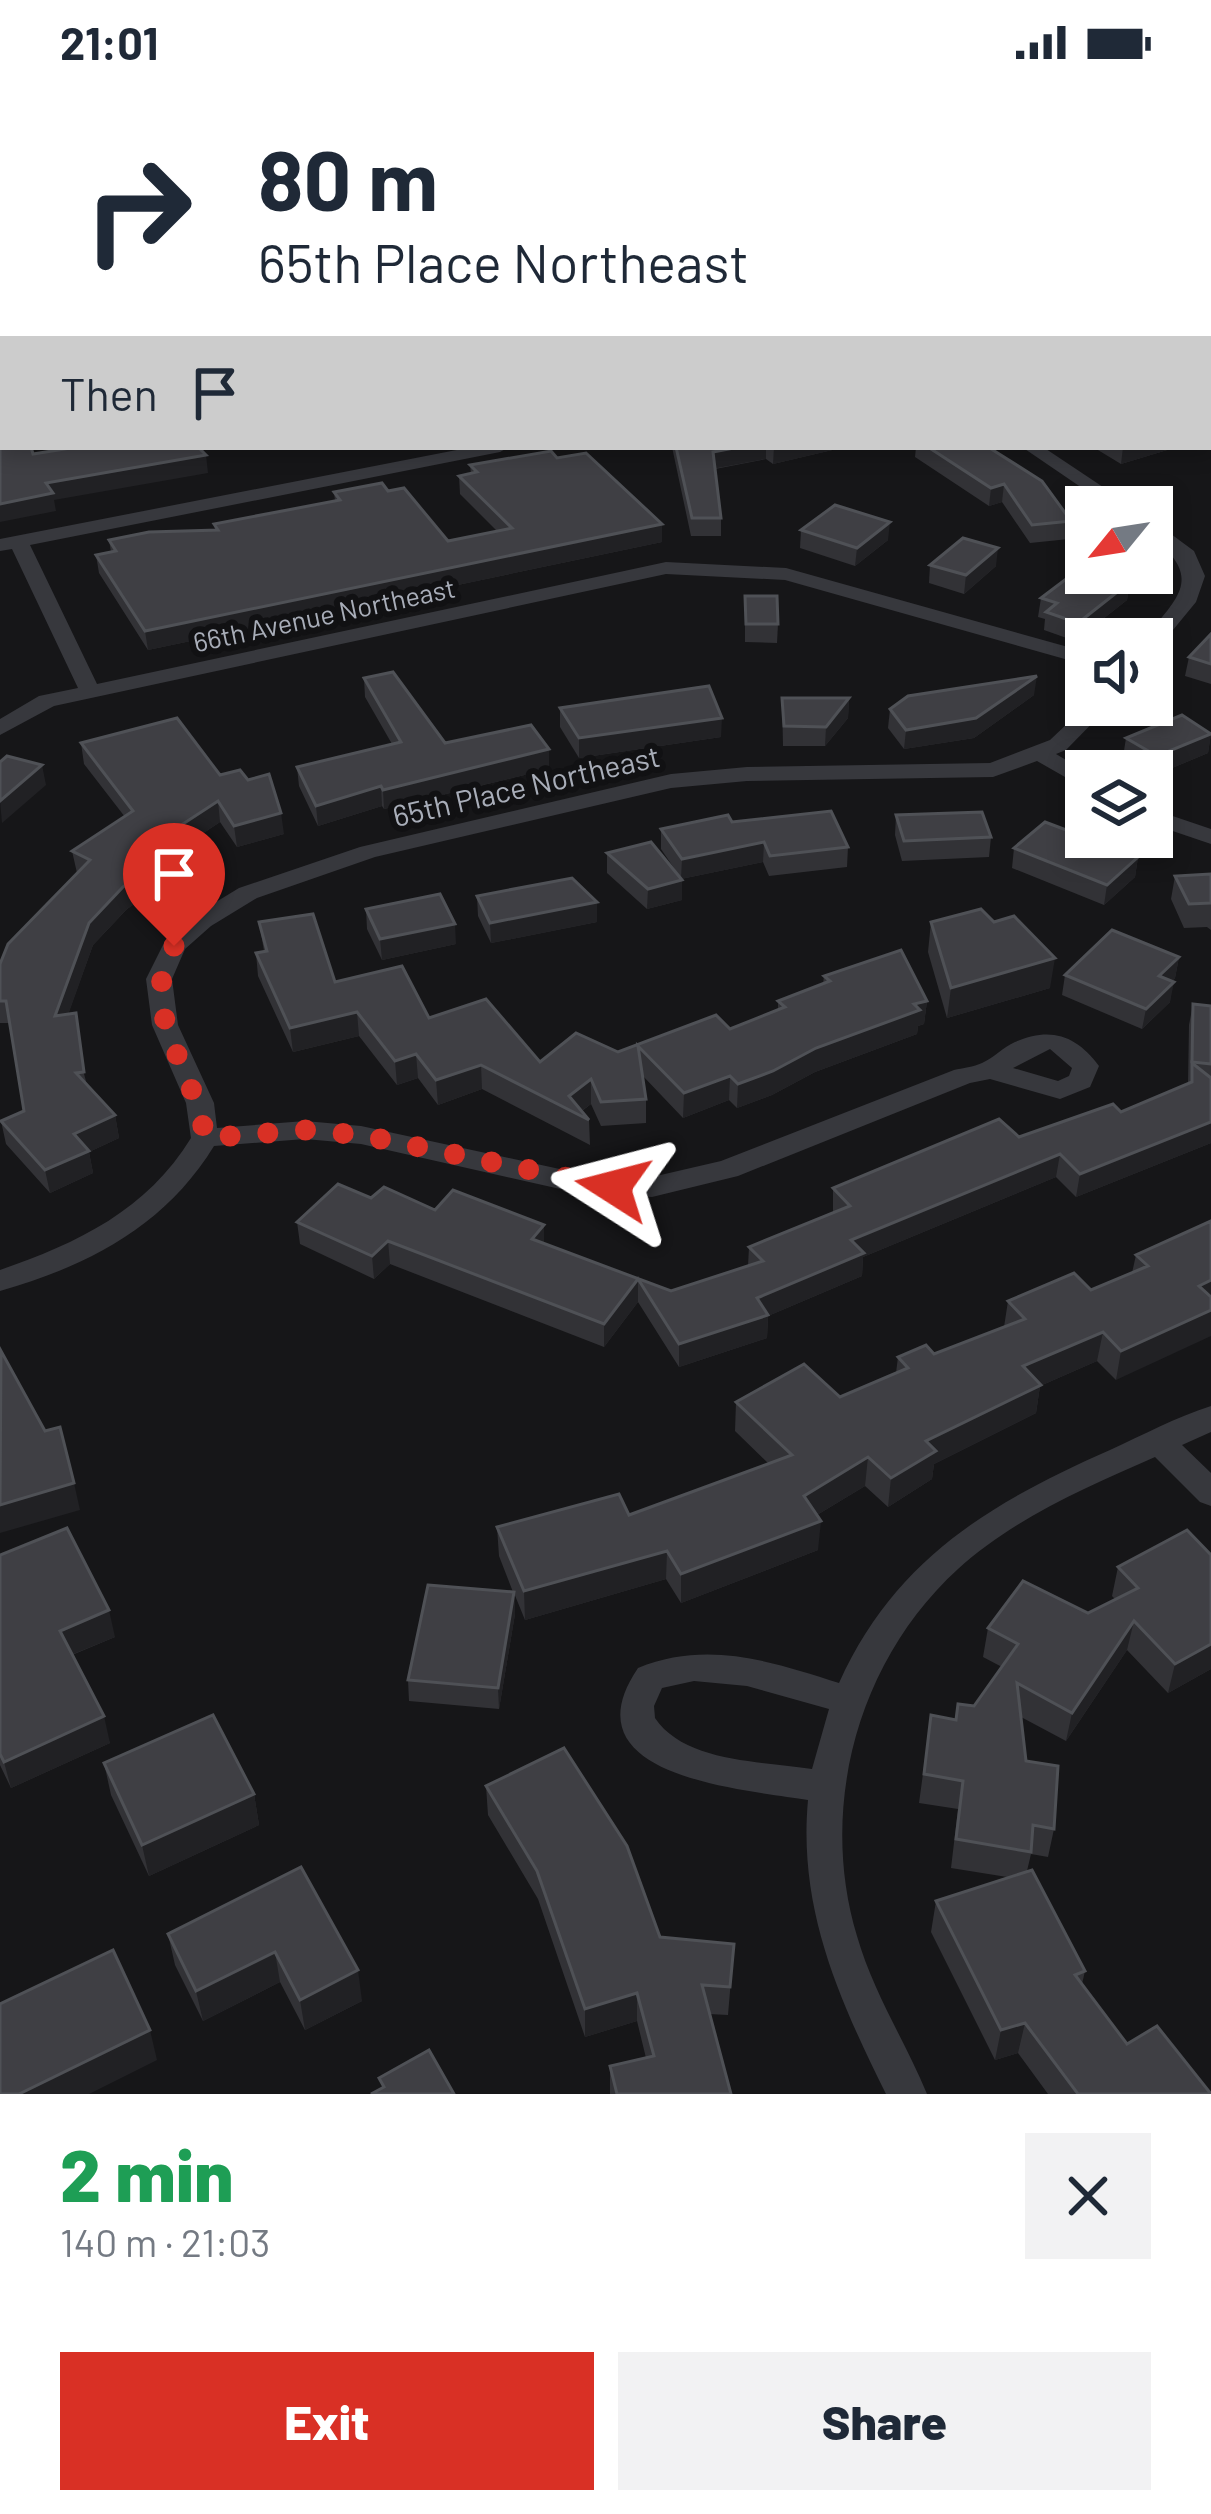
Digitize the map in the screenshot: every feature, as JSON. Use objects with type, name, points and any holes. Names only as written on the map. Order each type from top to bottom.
[{"type":"street","points":[[90,691],[9,543],[485,450]]},
{"type":"street","points":[[1036,450],[1091,486]]},
{"type":"street","points":[[1173,542],[1195,576],[1186,602],[1173,618]]},
{"type":"street","name":"66th Avenue Northeast","points":[[0,728],[46,701],[666,568],[786,574],[1065,653]]},
{"type":"street","points":[[1186,602],[1211,608]]},
{"type":"street","name":"65th Place Northeast","points":[[205,1138],[200,1103],[165,1025],[159,979],[174,946],[202,921],[248,893],[368,853],[671,781],[746,774],[959,774],[1011,766],[1041,754],[1081,726]]},
{"type":"street","points":[[1041,754],[1065,769]]},
{"type":"street","points":[[1173,823],[1211,837]]},
{"type":"street","points":[[0,1282],[87,1251],[142,1216],[190,1167],[205,1138],[305,1130],[361,1135],[578,1183],[652,1187],[728,1169],[963,1076],[991,1070]]},
{"type":"street","points":[[907,2094],[843,1949],[826,1882],[827,1788],[846,1700],[874,1642],[908,1596],[954,1553],[1028,1504],[1211,1418]]},
{"type":"street","points":[[1160,1442],[1211,1493]]},
{"type":"street","points":[[827,1788],[668,1756],[640,1731],[636,1702],[650,1678],[686,1667],[779,1679],[846,1700]]},
{"type":"building","points":[[0,450],[32,450],[33,454],[201,450],[206,455],[46,483],[53,493],[0,504]]},
{"type":"building","points":[[677,450],[723,450],[713,452],[721,518],[692,518]]},
{"type":"building","points":[[933,450],[993,450],[1042,481],[1065,513],[1065,522],[1032,525],[1004,484],[991,488]]},
{"type":"building","points":[[551,451],[557,458],[586,453],[662,524],[145,631],[96,555],[116,551],[109,540],[149,532],[218,530],[214,524],[340,500],[334,492],[382,483],[388,491],[404,488],[448,541],[512,528],[459,476],[477,472],[470,465]]},
{"type":"building","points":[[835,505],[890,522],[857,548],[801,530]]},
{"type":"building","points":[[963,538],[998,548],[966,575],[930,565]]},
{"type":"building","points":[[1065,580],[1065,594],[1115,594],[1084,618],[1046,612],[1057,603],[1041,598]]},
{"type":"building","points":[[745,596],[777,596],[778,624],[746,624]]},
{"type":"building","points":[[1211,634],[1211,664],[1189,657]]},
{"type":"building","points":[[393,672],[445,743],[531,725],[549,749],[383,790],[381,786],[316,806],[297,767],[401,742],[364,678]]},
{"type":"building","points":[[1037,676],[976,718],[906,730],[890,709],[908,696]]},
{"type":"building","points":[[709,686],[722,718],[579,738],[560,708]]},
{"type":"building","points":[[782,698],[849,698],[826,727],[784,726]]},
{"type":"building","points":[[1182,715],[1211,734],[1172,750],[1147,750],[1126,738],[1155,726],[1173,726],[1173,719]]},
{"type":"building","points":[[177,718],[220,775],[240,770],[248,780],[269,774],[281,813],[234,826],[218,801],[137,854],[159,863],[123,887],[89,923],[55,1016],[76,1013],[84,1072],[76,1073],[115,1115],[74,1134],[89,1151],[45,1170],[1,1121],[24,1111],[6,1001],[0,1001],[0,964],[8,944],[90,860],[72,851],[133,811],[81,743]]},
{"type":"building","points":[[7,756],[42,765],[0,801],[0,762]]},
{"type":"building","points":[[831,811],[848,847],[770,856],[764,842],[682,859],[661,829],[728,815],[732,822]]},
{"type":"building","points":[[982,812],[991,837],[904,841],[896,815]]},
{"type":"building","points":[[1045,822],[1065,830],[1065,858],[1137,858],[1107,885],[1014,848]]},
{"type":"building","points":[[651,842],[682,880],[648,889],[607,853]]},
{"type":"building","points":[[1211,874],[1211,903],[1189,904],[1175,876]]},
{"type":"building","points":[[572,878],[597,902],[490,923],[477,896]]},
{"type":"building","points":[[440,894],[455,924],[380,939],[366,909]]},
{"type":"building","points":[[981,909],[994,922],[1014,916],[1055,958],[951,988],[931,922]]},
{"type":"building","points":[[313,914],[335,982],[402,966],[429,1018],[486,999],[540,1062],[576,1033],[618,1052],[716,1015],[730,1029],[785,1007],[778,1001],[830,981],[824,976],[901,950],[927,1001],[914,1004],[920,1010],[816,1048],[773,1071],[738,1084],[730,1076],[684,1093],[638,1046],[646,1099],[601,1102],[591,1079],[569,1096],[589,1120],[481,1065],[436,1080],[416,1054],[395,1061],[357,1012],[290,1028],[256,953],[267,951],[259,922]]},
{"type":"building","points":[[1112,930],[1179,957],[1159,976],[1174,982],[1146,1009],[1065,975]]},
{"type":"building","points":[[1193,1004],[1211,1006],[1211,1064],[1192,1062]]},
{"type":"building","points":[[1192,1063],[1211,1078],[1211,1122],[1080,1174],[1060,1154],[851,1240],[864,1253],[757,1298],[768,1315],[679,1344],[638,1279],[604,1324],[388,1241],[372,1256],[297,1222],[338,1184],[371,1198],[384,1187],[435,1210],[453,1190],[544,1225],[532,1239],[671,1291],[763,1261],[749,1247],[850,1206],[833,1188],[999,1119],[1019,1137],[1113,1104],[1121,1112],[1192,1082]]},
{"type":"building","points":[[1211,1221],[1211,1280],[1199,1286],[1211,1297],[1211,1310],[1121,1351],[1103,1332],[1023,1366],[1041,1385],[926,1441],[936,1451],[891,1478],[868,1457],[804,1496],[821,1521],[681,1574],[667,1551],[524,1591],[497,1527],[619,1494],[629,1515],[792,1455],[736,1402],[804,1364],[840,1397],[908,1368],[898,1357],[926,1345],[934,1354],[1025,1319],[1008,1301],[1074,1273],[1091,1290],[1148,1266],[1136,1255]]},
{"type":"building","points":[[1,1351],[45,1431],[60,1427],[74,1483],[0,1505]]},
{"type":"building","points":[[67,1528],[109,1610],[60,1631],[104,1716],[4,1762],[0,1754],[0,1555]]},
{"type":"building","points":[[1187,1530],[1211,1555],[1211,1644],[1175,1664],[1134,1621],[1072,1713],[1017,1683],[1026,1761],[1058,1766],[1054,1829],[1033,1825],[1031,1852],[956,1839],[963,1781],[924,1774],[931,1715],[956,1720],[958,1704],[974,1706],[1018,1644],[988,1628],[1023,1581],[1088,1613],[1138,1588],[1118,1567]]},
{"type":"building","points":[[428,1585],[514,1592],[498,1688],[408,1680]]},
{"type":"building","points":[[213,1715],[254,1794],[142,1845],[104,1763]]},
{"type":"building","points":[[564,1748],[627,1846],[660,1937],[734,1944],[730,1987],[702,1985],[731,2094],[617,2094],[610,2066],[654,2056],[637,1993],[585,2009],[537,1871],[486,1786]]},
{"type":"building","points":[[301,1867],[358,1970],[300,2000],[275,1952],[196,1991],[168,1934]]},
{"type":"building","points":[[1032,1870],[1085,1971],[1075,1975],[1127,2044],[1157,2026],[1211,2094],[1078,2094],[1025,2023],[1001,2030],[936,1901]]},
{"type":"building","points":[[113,1950],[150,2030],[19,2094],[0,2094],[0,2004]]},
{"type":"building","points":[[429,2050],[454,2094],[371,2094],[384,2087],[379,2078]]},
{"type":"route","points":[[174,946],[159,979],[159,1002],[200,1103],[205,1138],[305,1130],[361,1135],[613,1187]]}]
